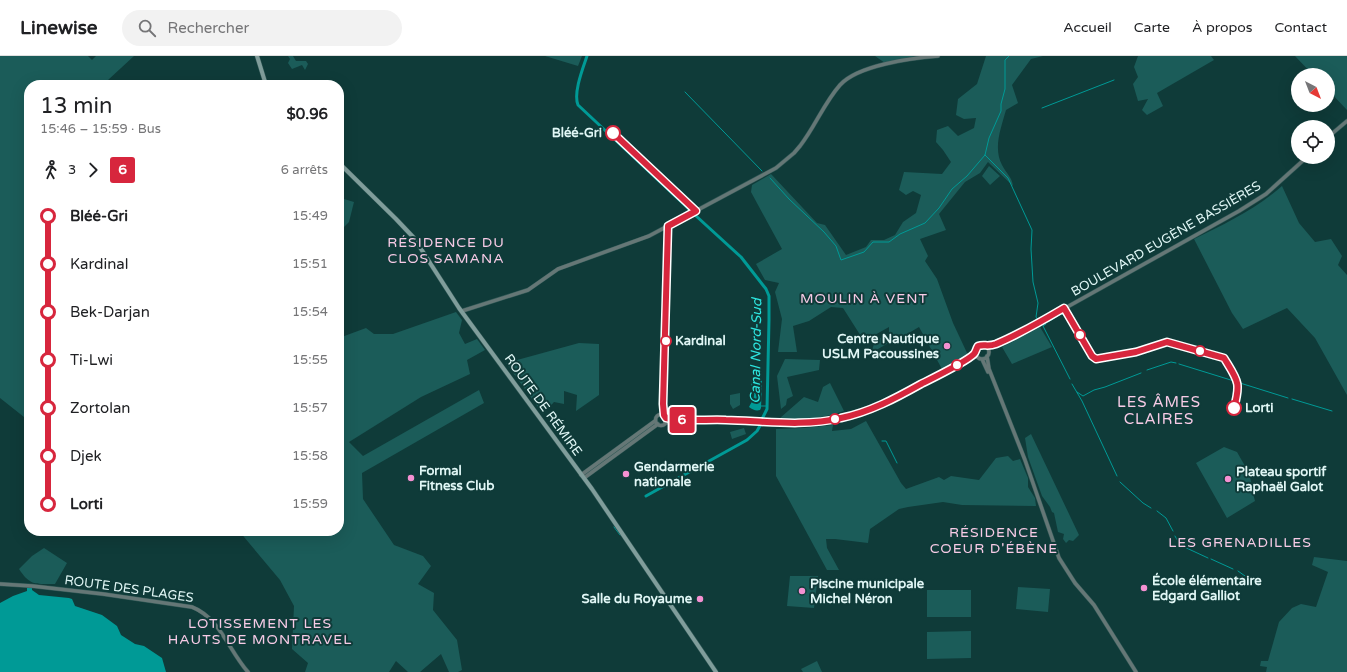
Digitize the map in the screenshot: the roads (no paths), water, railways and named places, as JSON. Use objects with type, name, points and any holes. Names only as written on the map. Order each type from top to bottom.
[{"type":"main road","points":[[257,56],[264,80]]},
{"type":"main road","name":"ROUTE DE RÉMIRE","points":[[344,168],[408,231],[420,246],[462,312],[582,476],[716,672]]},
{"type":"street","points":[[462,312],[528,290],[558,269],[649,236],[782,164],[800,146],[840,85],[852,75],[894,62],[918,57],[938,56]]},
{"type":"street","points":[[1335,131],[1347,121]]},
{"type":"street","name":"BOULEVARD EUGÈNE BASSIÈRES","points":[[986,347],[1043,322],[1051,316],[1254,202],[1266,194],[1299,164]]},
{"type":"street","points":[[666,423],[663,404],[668,226]]},
{"type":"street","name":"BOULEVARD EUGÈNE BASSIÈRES","points":[[989,351],[1007,339]]},
{"type":"street","points":[[656,423],[661,425],[678,420],[710,419],[802,423],[821,422],[842,418],[863,413],[875,408],[961,362],[975,352],[978,346],[981,345],[986,347],[989,351],[987,356],[989,369],[1024,460],[1059,558],[1075,583],[1094,605],[1136,672]]},
{"type":"street","points":[[975,352],[1006,412]]},
{"type":"street","points":[[961,362],[987,356]]},
{"type":"street","points":[[656,423],[656,417],[663,404]]},
{"type":"street","points":[[658,414],[678,420]]},
{"type":"street","points":[[582,476],[656,423]]},
{"type":"street","name":"ROUTE DES PLAGES","points":[[0,584],[32,586],[185,605],[200,610],[211,619],[248,672]]},
{"type":"waterway","name":"Canal Nord-Sud","points":[[587,56],[578,87],[578,105],[691,211]]},
{"type":"waterway","points":[[770,178],[789,199],[824,232],[836,246],[841,260],[864,252],[873,242],[889,242],[900,234],[925,223],[939,208],[952,189],[967,176],[985,155],[989,138],[1001,111],[1001,104],[1005,89],[1005,60],[1009,56]]},
{"type":"waterway","points":[[1042,108],[1114,80]]},
{"type":"waterway","points":[[685,92],[762,171]]},
{"type":"waterway","points":[[985,155],[1008,178],[1032,230],[1031,249],[1033,282],[1038,303],[1036,317],[1038,320]]},
{"type":"waterway","name":"Canal Nord-Sud","points":[[695,215],[741,257],[766,289],[769,296],[767,409],[762,419]]},
{"type":"waterway","points":[[1048,322],[1061,314],[1068,320]]},
{"type":"waterway","points":[[1046,324],[1043,326],[1070,379]]},
{"type":"waterway","points":[[1147,370],[1171,362],[1176,363]]},
{"type":"waterway","points":[[1179,364],[1234,381]]},
{"type":"waterway","points":[[1077,392],[1083,396],[1094,390],[1141,373]]},
{"type":"waterway","points":[[1240,383],[1288,398]]},
{"type":"waterway","points":[[1072,384],[1082,401],[1117,476]]},
{"type":"waterway","points":[[1292,399],[1332,411]]},
{"type":"waterway","name":"Canal Nord-Sud","points":[[761,406],[767,406]]},
{"type":"waterway","name":"Canal Nord-Sud","points":[[646,496],[747,440],[757,431],[761,424]]},
{"type":"waterway","points":[[882,441],[886,441],[897,463]]},
{"type":"waterway","points":[[1120,482],[1143,503],[1151,508]]},
{"type":"waterway","points":[[1157,511],[1166,518],[1173,531]]},
{"type":"waterway","points":[[614,527],[620,535]]},
{"type":"waterway","points":[[1175,536],[1180,545],[1208,558]]},
{"type":"waterway","points":[[1211,559],[1233,569]]},
{"type":"waterway","points":[[1238,571],[1259,586]]},
{"type":"place","name":"Bléé-Gri","points":[[613,133]]},
{"type":"place","name":"Kardinal","points":[[666,341]]},
{"type":"place","name":"Centre Nautique USLM Pacoussines","points":[[947,346]]},
{"type":"place","name":"Lorti","points":[[1234,408]]},
{"type":"place","name":"Gendarmerie nationale","points":[[626,474]]},
{"type":"place","name":"Formal Fitness Club","points":[[411,478]]},
{"type":"place","name":"Plateau sportif Raphaël Galot","points":[[1228,479]]},
{"type":"place","name":"École élémentaire Edgard Galliot","points":[[1144,588]]},
{"type":"place","name":"Piscine municipale Michel Néron","points":[[802,591]]},
{"type":"place","name":"Salle du Royaume","points":[[700,599]]},
{"type":"district","name":"RÉSIDENCE DU CLOS SAMANA","points":[[446,250]]},
{"type":"district","name":"MOULIN À VENT","points":[[864,298]]},
{"type":"district","name":"LES ÂMES CLAIRES","points":[[1159,410]]},
{"type":"district","name":"RÉSIDENCE COEUR D'ÉBÈNE","points":[[994,540]]},
{"type":"district","name":"LES GRENADILLES","points":[[1240,542]]},
{"type":"district","name":"LOTISSEMENT LES HAUTS DE MONTRAVEL","points":[[260,632]]}]
